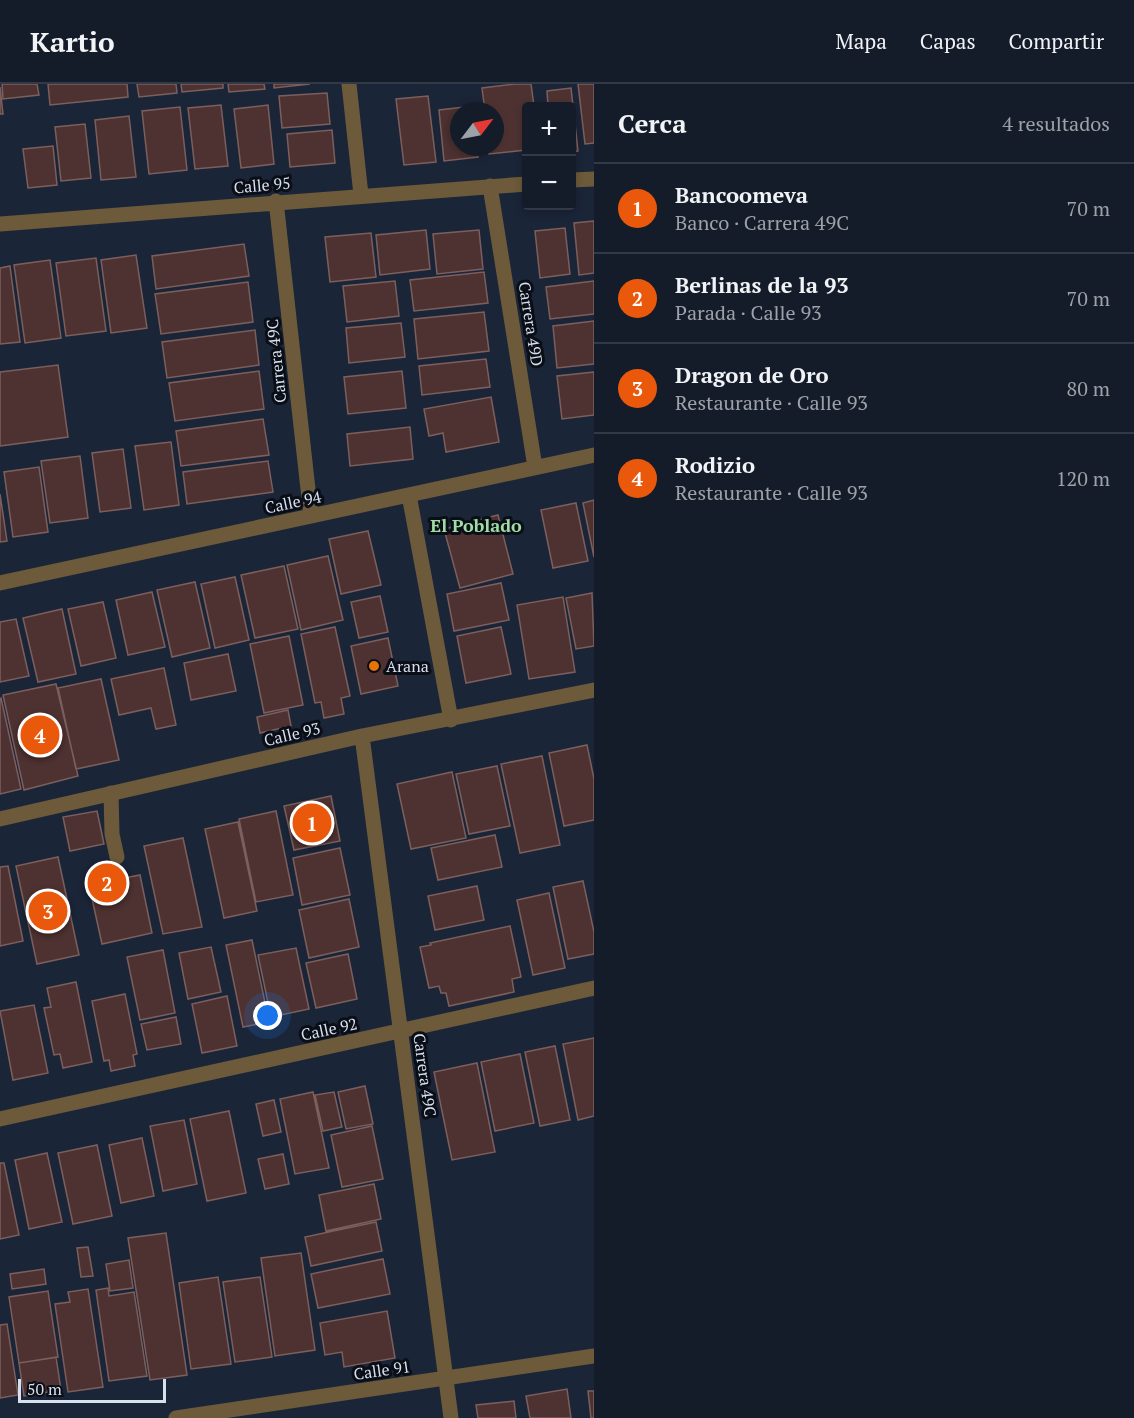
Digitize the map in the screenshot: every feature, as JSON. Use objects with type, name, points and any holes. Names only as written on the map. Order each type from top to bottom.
[{"type":"street","points":[[349,84],[361,195]]},
{"type":"street","points":[[576,180],[594,179]]},
{"type":"street","name":"Calle 95","points":[[0,224],[276,201],[522,184]]},
{"type":"street","name":"Carrera 49D","points":[[490,186],[536,467]]},
{"type":"street","name":"Carrera 49C","points":[[276,201],[311,516]]},
{"type":"street","name":"Calle 94","points":[[0,583],[594,455]]},
{"type":"street","points":[[409,495],[451,720]]},
{"type":"street","name":"Calle 93","points":[[0,819],[362,736],[594,690]]},
{"type":"street","name":"Carrera 49C","points":[[362,736],[451,1418]]},
{"type":"street","points":[[111,794],[112,834],[117,857]]},
{"type":"street","name":"Calle 92","points":[[0,1119],[594,988]]},
{"type":"street","name":"Calle 91","points":[[176,1418],[594,1356]]},
{"type":"building","points":[[2,84],[37,84],[39,95],[3,99]]},
{"type":"building","points":[[48,84],[127,84],[128,97],[50,105]]},
{"type":"building","points":[[137,84],[176,84],[177,93],[139,97]]},
{"type":"building","points":[[181,84],[223,84],[223,88],[182,92]]},
{"type":"building","points":[[228,84],[264,84],[265,89],[229,92]]},
{"type":"building","points":[[274,84],[310,84],[274,88]]},
{"type":"building","points":[[531,84],[533,102],[522,102],[522,150],[504,152],[504,102],[484,102],[482,88]]},
{"type":"building","points":[[578,84],[594,84],[594,143],[585,144]]},
{"type":"building","points":[[0,87],[3,114],[0,114]]},
{"type":"building","points":[[571,88],[573,102],[548,102],[547,91]]},
{"type":"building","points":[[327,93],[330,124],[282,128],[279,96]]},
{"type":"building","points":[[428,96],[436,162],[404,165],[396,99]]},
{"type":"building","points":[[221,105],[228,166],[195,169],[188,108]]},
{"type":"building","points":[[268,105],[274,164],[241,168],[234,109]]},
{"type":"building","points":[[180,107],[187,170],[149,174],[142,111]]},
{"type":"building","points":[[450,109],[450,156],[478,157],[444,161],[439,110]]},
{"type":"building","points":[[129,116],[136,177],[101,180],[95,120]]},
{"type":"building","points":[[85,124],[91,178],[61,181],[55,127]]},
{"type":"building","points":[[332,130],[335,163],[290,167],[287,134]]},
{"type":"building","points":[[53,146],[57,185],[28,188],[23,149]]},
{"type":"building","points":[[594,221],[594,273],[579,275],[574,223]]},
{"type":"building","points":[[565,228],[570,274],[540,278],[535,231]]},
{"type":"building","points":[[426,230],[430,269],[380,275],[376,235]]},
{"type":"building","points":[[479,230],[483,269],[437,274],[433,234]]},
{"type":"building","points":[[371,233],[376,277],[330,282],[325,237]]},
{"type":"building","points":[[244,244],[249,276],[156,289],[152,256]]},
{"type":"building","points":[[136,255],[147,328],[111,333],[101,260]]},
{"type":"building","points":[[96,258],[106,331],[66,336],[56,263]]},
{"type":"building","points":[[50,260],[61,338],[25,343],[14,265]]},
{"type":"building","points":[[10,266],[20,342],[0,344],[0,268]]},
{"type":"building","points":[[484,272],[488,303],[414,311],[410,280]]},
{"type":"building","points":[[395,281],[399,316],[347,322],[343,286]]},
{"type":"building","points":[[594,281],[594,314],[550,319],[546,287]]},
{"type":"building","points":[[248,282],[253,322],[161,334],[155,294]]},
{"type":"building","points":[[484,312],[489,351],[418,359],[414,319]]},
{"type":"building","points":[[594,321],[594,364],[557,368],[553,326]]},
{"type":"building","points":[[401,323],[405,357],[349,363],[346,328]]},
{"type":"building","points":[[255,330],[259,365],[167,378],[162,342]]},
{"type":"building","points":[[486,359],[490,387],[422,395],[419,366]]},
{"type":"building","points":[[58,365],[68,437],[0,446],[0,372]]},
{"type":"building","points":[[259,371],[264,409],[175,421],[169,383]]},
{"type":"building","points":[[402,371],[406,408],[348,414],[344,377]]},
{"type":"building","points":[[594,372],[594,415],[562,419],[557,376]]},
{"type":"building","points":[[491,397],[499,442],[446,452],[443,433],[429,436],[424,409]]},
{"type":"building","points":[[263,419],[269,455],[181,466],[176,431]]},
{"type":"building","points":[[410,427],[413,459],[350,466],[347,434]]},
{"type":"building","points":[[171,442],[179,505],[144,510],[135,446]]},
{"type":"building","points":[[123,449],[131,508],[100,512],[92,453]]},
{"type":"building","points":[[80,456],[88,518],[50,523],[41,461]]},
{"type":"building","points":[[268,461],[273,492],[187,504],[183,472]]},
{"type":"building","points":[[39,467],[48,532],[13,537],[4,472]]},
{"type":"building","points":[[0,494],[7,541],[0,542]]},
{"type":"building","points":[[594,500],[594,557],[583,503]]},
{"type":"building","points":[[576,503],[588,561],[553,568],[541,510]]},
{"type":"building","points":[[498,515],[513,574],[460,588],[444,529]]},
{"type":"building","points":[[368,531],[381,585],[341,594],[329,539]]},
{"type":"building","points":[[328,556],[343,620],[301,630],[287,565]]},
{"type":"building","points":[[284,566],[298,629],[255,638],[241,575]]},
{"type":"building","points":[[235,577],[249,640],[215,648],[201,584]]},
{"type":"building","points":[[195,582],[210,648],[172,657],[157,590]]},
{"type":"building","points":[[501,583],[509,620],[454,631],[447,594]]},
{"type":"building","points":[[152,592],[165,647],[128,655],[116,600]]},
{"type":"building","points":[[592,593],[594,646],[576,649],[566,598]]},
{"type":"building","points":[[380,596],[388,632],[359,638],[351,602]]},
{"type":"building","points":[[563,597],[575,672],[529,679],[517,605]]},
{"type":"building","points":[[103,602],[116,658],[81,666],[68,609]]},
{"type":"building","points":[[62,609],[76,674],[38,682],[23,618]]},
{"type":"building","points":[[16,619],[29,676],[0,682],[0,622]]},
{"type":"building","points":[[335,627],[350,696],[341,698],[344,714],[324,718],[321,702],[315,703],[301,634]]},
{"type":"building","points":[[501,627],[511,674],[466,683],[457,636]]},
{"type":"building","points":[[289,636],[303,705],[264,713],[250,644]]},
{"type":"building","name":"Arana","points":[[388,638],[398,686],[361,694],[351,646]]},
{"type":"building","points":[[228,654],[236,691],[191,700],[184,663]]},
{"type":"building","points":[[164,668],[176,725],[156,729],[151,708],[119,715],[111,679]]},
{"type":"building","points":[[101,679],[119,760],[76,769],[58,688]]},
{"type":"building","points":[[56,684],[78,776],[24,790],[3,695]]},
{"type":"building","points":[[0,699],[21,789],[0,794]]},
{"type":"building","points":[[288,710],[291,726],[260,733],[257,717]]},
{"type":"building","points":[[587,745],[594,779],[594,820],[564,826],[549,753]]},
{"type":"building","points":[[542,756],[560,845],[520,853],[501,764]]},
{"type":"building","points":[[497,766],[510,826],[469,834],[456,774]]},
{"type":"building","points":[[452,772],[466,838],[411,849],[397,784]]},
{"type":"building","points":[[331,796],[340,841],[294,850],[284,806]]},
{"type":"building","points":[[97,811],[104,844],[70,851],[63,817]]},
{"type":"building","points":[[276,811],[293,895],[256,902],[239,819]]},
{"type":"building","points":[[238,822],[257,911],[224,918],[205,829]]},
{"type":"building","points":[[495,835],[502,867],[438,880],[431,848]]},
{"type":"building","points":[[183,838],[202,927],[163,934],[144,846]]},
{"type":"building","points":[[340,848],[350,895],[302,905],[293,858]]},
{"type":"building","points":[[58,857],[79,955],[37,964],[16,866]]},
{"type":"building","points":[[8,866],[23,941],[0,946],[0,867]]},
{"type":"building","points":[[140,875],[152,933],[102,944],[89,885]]},
{"type":"building","points":[[583,881],[594,932],[594,954],[568,959],[553,887]]},
{"type":"building","points":[[477,886],[484,920],[435,930],[428,896]]},
{"type":"building","points":[[549,893],[565,968],[533,975],[517,900]]},
{"type":"building","points":[[349,899],[359,947],[309,958],[299,910]]},
{"type":"building","points":[[510,926],[521,977],[512,979],[514,992],[449,1006],[446,993],[441,993],[439,986],[429,988],[420,947]]},
{"type":"building","points":[[252,940],[269,1022],[243,1027],[226,945]]},
{"type":"building","points":[[211,947],[221,992],[188,999],[179,953]]},
{"type":"building","points":[[296,948],[309,1009],[271,1017],[258,955]]},
{"type":"building","points":[[163,950],[175,1013],[140,1020],[127,957]]},
{"type":"building","points":[[348,954],[357,999],[316,1008],[306,963]]},
{"type":"building","points":[[76,982],[92,1062],[63,1068],[60,1054],[54,1055],[44,1008],[51,1007],[47,988]]},
{"type":"building","points":[[125,994],[137,1054],[133,1055],[135,1066],[111,1071],[109,1060],[104,1061],[92,1001]]},
{"type":"building","points":[[227,996],[237,1046],[202,1053],[192,1004]]},
{"type":"building","points":[[34,1005],[48,1073],[13,1080],[0,1011]]},
{"type":"building","points":[[176,1017],[181,1044],[147,1050],[141,1024]]},
{"type":"building","points":[[594,1038],[594,1116],[578,1120],[563,1044]]},
{"type":"building","points":[[555,1046],[570,1120],[540,1126],[525,1052]]},
{"type":"building","points":[[520,1054],[534,1123],[495,1131],[481,1062]]},
{"type":"building","points":[[477,1063],[495,1152],[452,1160],[434,1072]]},
{"type":"building","points":[[365,1086],[373,1124],[346,1129],[338,1092]]},
{"type":"building","points":[[313,1092],[329,1168],[295,1174],[280,1099]]},
{"type":"building","points":[[334,1092],[342,1127],[323,1131],[315,1095]]},
{"type":"building","points":[[274,1100],[281,1132],[263,1136],[256,1104]]},
{"type":"building","points":[[229,1111],[246,1193],[207,1201],[190,1119]]},
{"type":"building","points":[[184,1120],[197,1184],[163,1191],[150,1126]]},
{"type":"building","points":[[372,1126],[383,1179],[342,1187],[331,1135]]},
{"type":"building","points":[[142,1138],[154,1196],[121,1203],[109,1145]]},
{"type":"building","points":[[97,1145],[112,1216],[73,1224],[58,1153]]},
{"type":"building","points":[[47,1153],[62,1222],[29,1229],[15,1160]]},
{"type":"building","points":[[283,1154],[289,1184],[265,1189],[258,1159]]},
{"type":"building","points":[[0,1163],[4,1163],[19,1235],[0,1239]]},
{"type":"building","points":[[374,1184],[381,1219],[326,1231],[319,1195]]},
{"type":"building","points":[[376,1222],[382,1251],[311,1266],[305,1237]]},
{"type":"building","points":[[166,1233],[187,1375],[150,1380],[128,1238]]},
{"type":"building","points":[[88,1247],[93,1276],[81,1277],[77,1248]]},
{"type":"building","points":[[301,1253],[315,1350],[275,1356],[261,1258]]},
{"type":"building","points":[[383,1259],[390,1294],[318,1308],[311,1274]]},
{"type":"building","points":[[129,1260],[133,1288],[110,1291],[106,1264]]},
{"type":"building","points":[[44,1269],[46,1284],[12,1289],[10,1274]]},
{"type":"building","points":[[218,1277],[231,1364],[191,1369],[179,1283]]},
{"type":"building","points":[[260,1277],[272,1357],[235,1362],[223,1282]]},
{"type":"building","points":[[108,1288],[109,1296],[134,1292],[147,1376],[109,1381],[96,1290]]},
{"type":"building","points":[[88,1289],[103,1387],[68,1392],[55,1304],[70,1302],[68,1292]]},
{"type":"building","points":[[48,1291],[58,1357],[19,1363],[9,1297]]},
{"type":"building","points":[[387,1311],[395,1358],[344,1367],[342,1352],[325,1355],[320,1323]]},
{"type":"building","points":[[7,1324],[18,1395],[0,1398],[0,1325]]},
{"type":"building","points":[[56,1357],[61,1390],[24,1396],[19,1363]]},
{"type":"building","points":[[567,1389],[571,1418],[530,1418],[526,1396]]},
{"type":"building","points":[[588,1391],[594,1391],[594,1418],[591,1418]]},
{"type":"building","points":[[514,1401],[516,1418],[478,1418],[476,1405]]},
{"type":"place","name":"Arana","points":[[374,666]]},
{"type":"place","name":"Rodizio","points":[[40,735]]},
{"type":"place","name":"Bancoomeva","points":[[312,823]]},
{"type":"place","name":"Berlinas de la 93","points":[[107,883]]},
{"type":"place","name":"Dragon de Oro","points":[[48,911]]},
{"type":"district","name":"El Poblado","points":[[476,526]]}]
